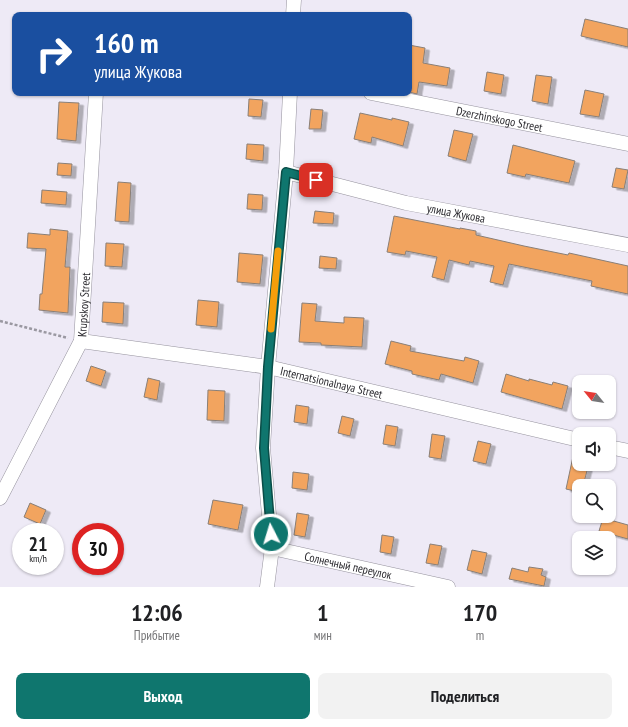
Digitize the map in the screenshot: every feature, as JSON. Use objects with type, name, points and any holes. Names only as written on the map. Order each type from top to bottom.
[{"type":"street","points":[[293,12],[294,0]]},
{"type":"street","name":"Krupskoy Street","points":[[0,498],[81,341],[96,96]]},
{"type":"street","points":[[267,587],[272,548],[264,448],[268,367],[286,172],[290,96]]},
{"type":"street","name":"Dzerzhinskogo Street","points":[[386,96],[628,144]]},
{"type":"street","name":"улица Жукова","points":[[286,172],[406,203],[628,245]]},
{"type":"street","name":"Internatsionalnaya Street","points":[[81,341],[268,367],[572,438]]},
{"type":"street","points":[[616,448],[628,451]]},
{"type":"street","name":"Солнечный переулок","points":[[272,548],[448,587]]},
{"type":"path","points":[[0,321],[81,341]]},
{"type":"building","points":[[585,19],[628,29],[628,47],[581,36]]},
{"type":"building","points":[[412,46],[425,48],[423,63],[450,68],[447,86],[419,82],[417,94],[412,93]]},
{"type":"building","points":[[487,72],[504,75],[501,94],[484,91]]},
{"type":"building","points":[[536,75],[552,77],[548,104],[532,101]]},
{"type":"building","points":[[585,90],[604,94],[599,117],[580,114]]},
{"type":"building","points":[[249,99],[263,100],[261,117],[248,116]]},
{"type":"building","points":[[59,102],[79,103],[76,141],[57,139]]},
{"type":"building","points":[[311,109],[323,110],[321,129],[309,129]]},
{"type":"building","points":[[360,113],[409,122],[403,146],[372,137],[371,143],[354,139]]},
{"type":"building","points":[[454,130],[473,134],[466,161],[448,156]]},
{"type":"building","points":[[247,144],[264,145],[263,161],[246,159]]},
{"type":"building","points":[[513,145],[575,161],[569,183],[526,174],[525,177],[507,173]]},
{"type":"building","points":[[58,163],[72,164],[71,176],[57,175]]},
{"type":"building","points":[[616,168],[628,170],[624,189],[612,187]]},
{"type":"building","points":[[118,182],[131,183],[129,222],[115,221]]},
{"type":"building","points":[[42,190],[67,192],[66,205],[41,203]]},
{"type":"building","points":[[248,194],[263,195],[262,210],[247,209]]},
{"type":"building","points":[[315,211],[334,213],[333,224],[313,223]]},
{"type":"building","points":[[394,216],[476,231],[476,235],[568,255],[569,253],[628,266],[628,294],[591,286],[592,281],[509,264],[503,285],[490,282],[494,266],[470,261],[469,265],[449,260],[444,280],[432,277],[437,257],[406,251],[405,255],[387,252]]},
{"type":"building","points":[[50,229],[68,231],[65,267],[70,267],[68,313],[39,310],[46,249],[27,248],[28,233],[50,235]]},
{"type":"building","points":[[106,243],[124,244],[122,267],[105,266]]},
{"type":"building","points":[[239,253],[263,255],[260,284],[237,282]]},
{"type":"building","points":[[320,256],[337,258],[336,269],[319,268]]},
{"type":"building","points":[[198,300],[219,302],[217,327],[196,325]]},
{"type":"building","points":[[103,302],[124,303],[123,324],[102,322]]},
{"type":"building","points":[[302,303],[317,304],[315,321],[344,323],[344,317],[364,318],[362,347],[321,345],[321,343],[299,342]]},
{"type":"building","points":[[391,341],[411,346],[410,351],[464,361],[465,357],[479,361],[473,383],[441,374],[439,380],[412,374],[412,371],[385,364]]},
{"type":"building","points":[[91,366],[106,371],[101,386],[86,381]]},
{"type":"building","points":[[506,374],[529,381],[529,379],[552,385],[553,382],[568,386],[562,409],[501,392]]},
{"type":"building","points":[[148,378],[160,381],[157,400],[144,397]]},
{"type":"building","points":[[208,390],[225,391],[224,421],[207,420]]},
{"type":"building","points":[[296,405],[309,407],[307,424],[294,422]]},
{"type":"building","points":[[342,416],[354,419],[350,436],[338,433]]},
{"type":"building","points":[[386,425],[398,427],[395,446],[383,444]]},
{"type":"building","points":[[432,434],[445,436],[441,459],[429,457]]},
{"type":"building","points":[[478,441],[491,444],[486,464],[473,461]]},
{"type":"building","points":[[572,461],[572,471],[587,471],[585,479],[572,479],[572,490],[566,489]]},
{"type":"building","points":[[293,472],[309,474],[307,490],[292,488]]},
{"type":"building","points":[[213,500],[243,505],[238,530],[208,524]]},
{"type":"building","points":[[30,503],[46,510],[40,523],[24,517]]},
{"type":"building","points":[[297,513],[309,515],[305,537],[294,535]]},
{"type":"building","points":[[616,522],[628,525],[628,539],[616,536],[616,531],[599,531],[601,523],[616,523]]},
{"type":"building","points":[[382,535],[394,537],[391,554],[380,552]]},
{"type":"building","points":[[430,544],[442,546],[438,565],[426,563]]},
{"type":"building","points":[[472,550],[487,553],[482,574],[467,570]]},
{"type":"building","points":[[529,567],[543,569],[541,575],[546,577],[544,586],[509,579],[512,568],[528,572]]},
{"type":"slow traffic","points":[[271,329],[278,251]]},
{"type":"route","points":[[271,534],[264,448],[268,367],[286,172],[316,180]]}]
